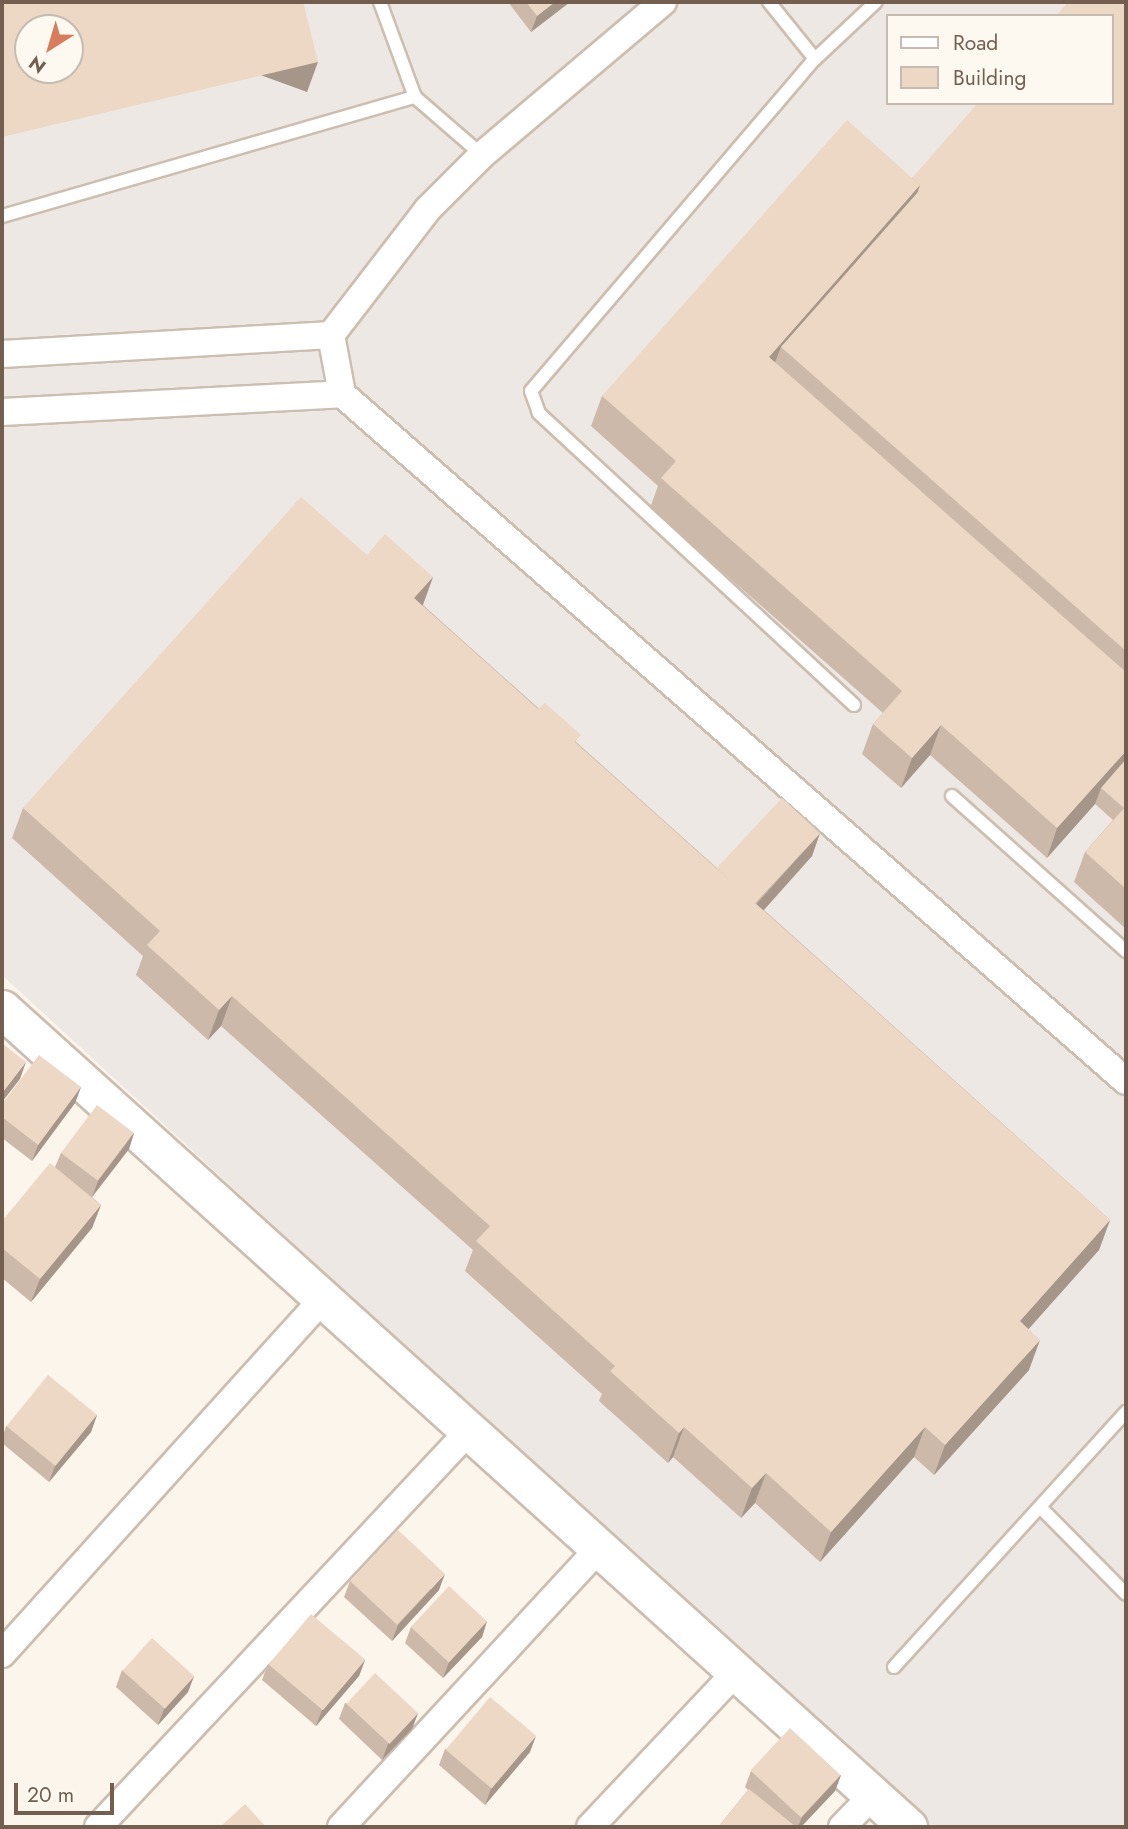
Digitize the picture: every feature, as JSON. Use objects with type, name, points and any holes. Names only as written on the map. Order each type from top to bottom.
[{"type":"street","points":[[663,2],[482,155],[428,209],[331,335],[342,394],[1126,1082]]},
{"type":"street","points":[[2,354],[331,335]]},
{"type":"street","points":[[2,412],[342,394]]},
{"type":"street","points":[[2,1009],[734,1674],[908,1827]]},
{"type":"street","points":[[2,1654],[323,1299]]},
{"type":"street","points":[[98,1827],[469,1431]]},
{"type":"street","points":[[341,1827],[598,1549]]},
{"type":"street","points":[[590,1827],[734,1674]]},
{"type":"street","points":[[842,1827],[873,1795]]},
{"type":"lane","points":[[380,2],[415,97],[482,155]]},
{"type":"lane","points":[[769,2],[815,59]]},
{"type":"lane","points":[[854,705],[539,413],[531,391],[815,59],[876,2]]},
{"type":"lane","points":[[2,216],[415,97]]},
{"type":"lane","points":[[952,796],[1126,951]]},
{"type":"lane","points":[[894,1667],[1126,1412]]},
{"type":"lane","points":[[1040,1507],[1126,1594]]},
{"type":"shaded area","points":[[2,2],[1126,2],[1126,1827],[926,1827],[2,975]]},
{"type":"building","points":[[2,2],[303,2],[318,62],[2,137]]},
{"type":"building","points":[[526,2],[555,2],[537,16]]},
{"type":"building","points":[[1068,2],[1126,2],[1126,651],[781,347],[918,192],[920,185],[912,178],[976,105],[1114,105],[1114,14],[1058,14]]},
{"type":"building","points":[[847,120],[920,185],[769,357],[1126,672],[1126,751],[1057,828],[941,725],[912,758],[873,724],[902,691],[661,478],[676,461],[602,396]]},
{"type":"building","points":[[301,497],[367,555],[385,534],[433,577],[414,598],[538,709],[545,703],[581,735],[575,742],[1110,1220],[1020,1321],[1040,1340],[945,1445],[925,1427],[831,1532],[766,1473],[752,1488],[684,1427],[679,1433],[610,1371],[615,1366],[476,1241],[490,1226],[232,996],[219,1010],[147,945],[160,931],[23,808]]},
{"type":"building","points":[[1126,759],[1126,806],[1124,808],[1101,788]]},
{"type":"building","points":[[782,798],[820,833],[755,904],[717,868]]},
{"type":"building","points":[[1126,806],[1126,889],[1085,852]]},
{"type":"building","points":[[2,1043],[26,1062],[2,1093]]},
{"type":"building","points":[[39,1055],[81,1087],[38,1145],[2,1117],[2,1104]]},
{"type":"building","points":[[97,1105],[134,1133],[98,1181],[61,1153]]},
{"type":"building","points":[[50,1163],[101,1205],[40,1279],[2,1248],[2,1221]]},
{"type":"building","points":[[48,1375],[97,1415],[55,1466],[6,1426]]},
{"type":"building","points":[[398,1530],[445,1574],[397,1625],[350,1581]]},
{"type":"building","points":[[449,1586],[487,1621],[449,1662],[411,1627]]},
{"type":"building","points":[[311,1614],[365,1660],[323,1710],[269,1665]]},
{"type":"building","points":[[152,1638],[194,1676],[165,1709],[123,1671]]},
{"type":"building","points":[[375,1673],[418,1713],[390,1744],[346,1704]]},
{"type":"building","points":[[490,1697],[536,1736],[492,1788],[446,1750]]},
{"type":"building","points":[[790,1728],[840,1775],[801,1817],[750,1770]]},
{"type":"building","points":[[749,1789],[795,1826],[718,1827]]},
{"type":"building","points":[[245,1804],[266,1827],[220,1827]]}]
